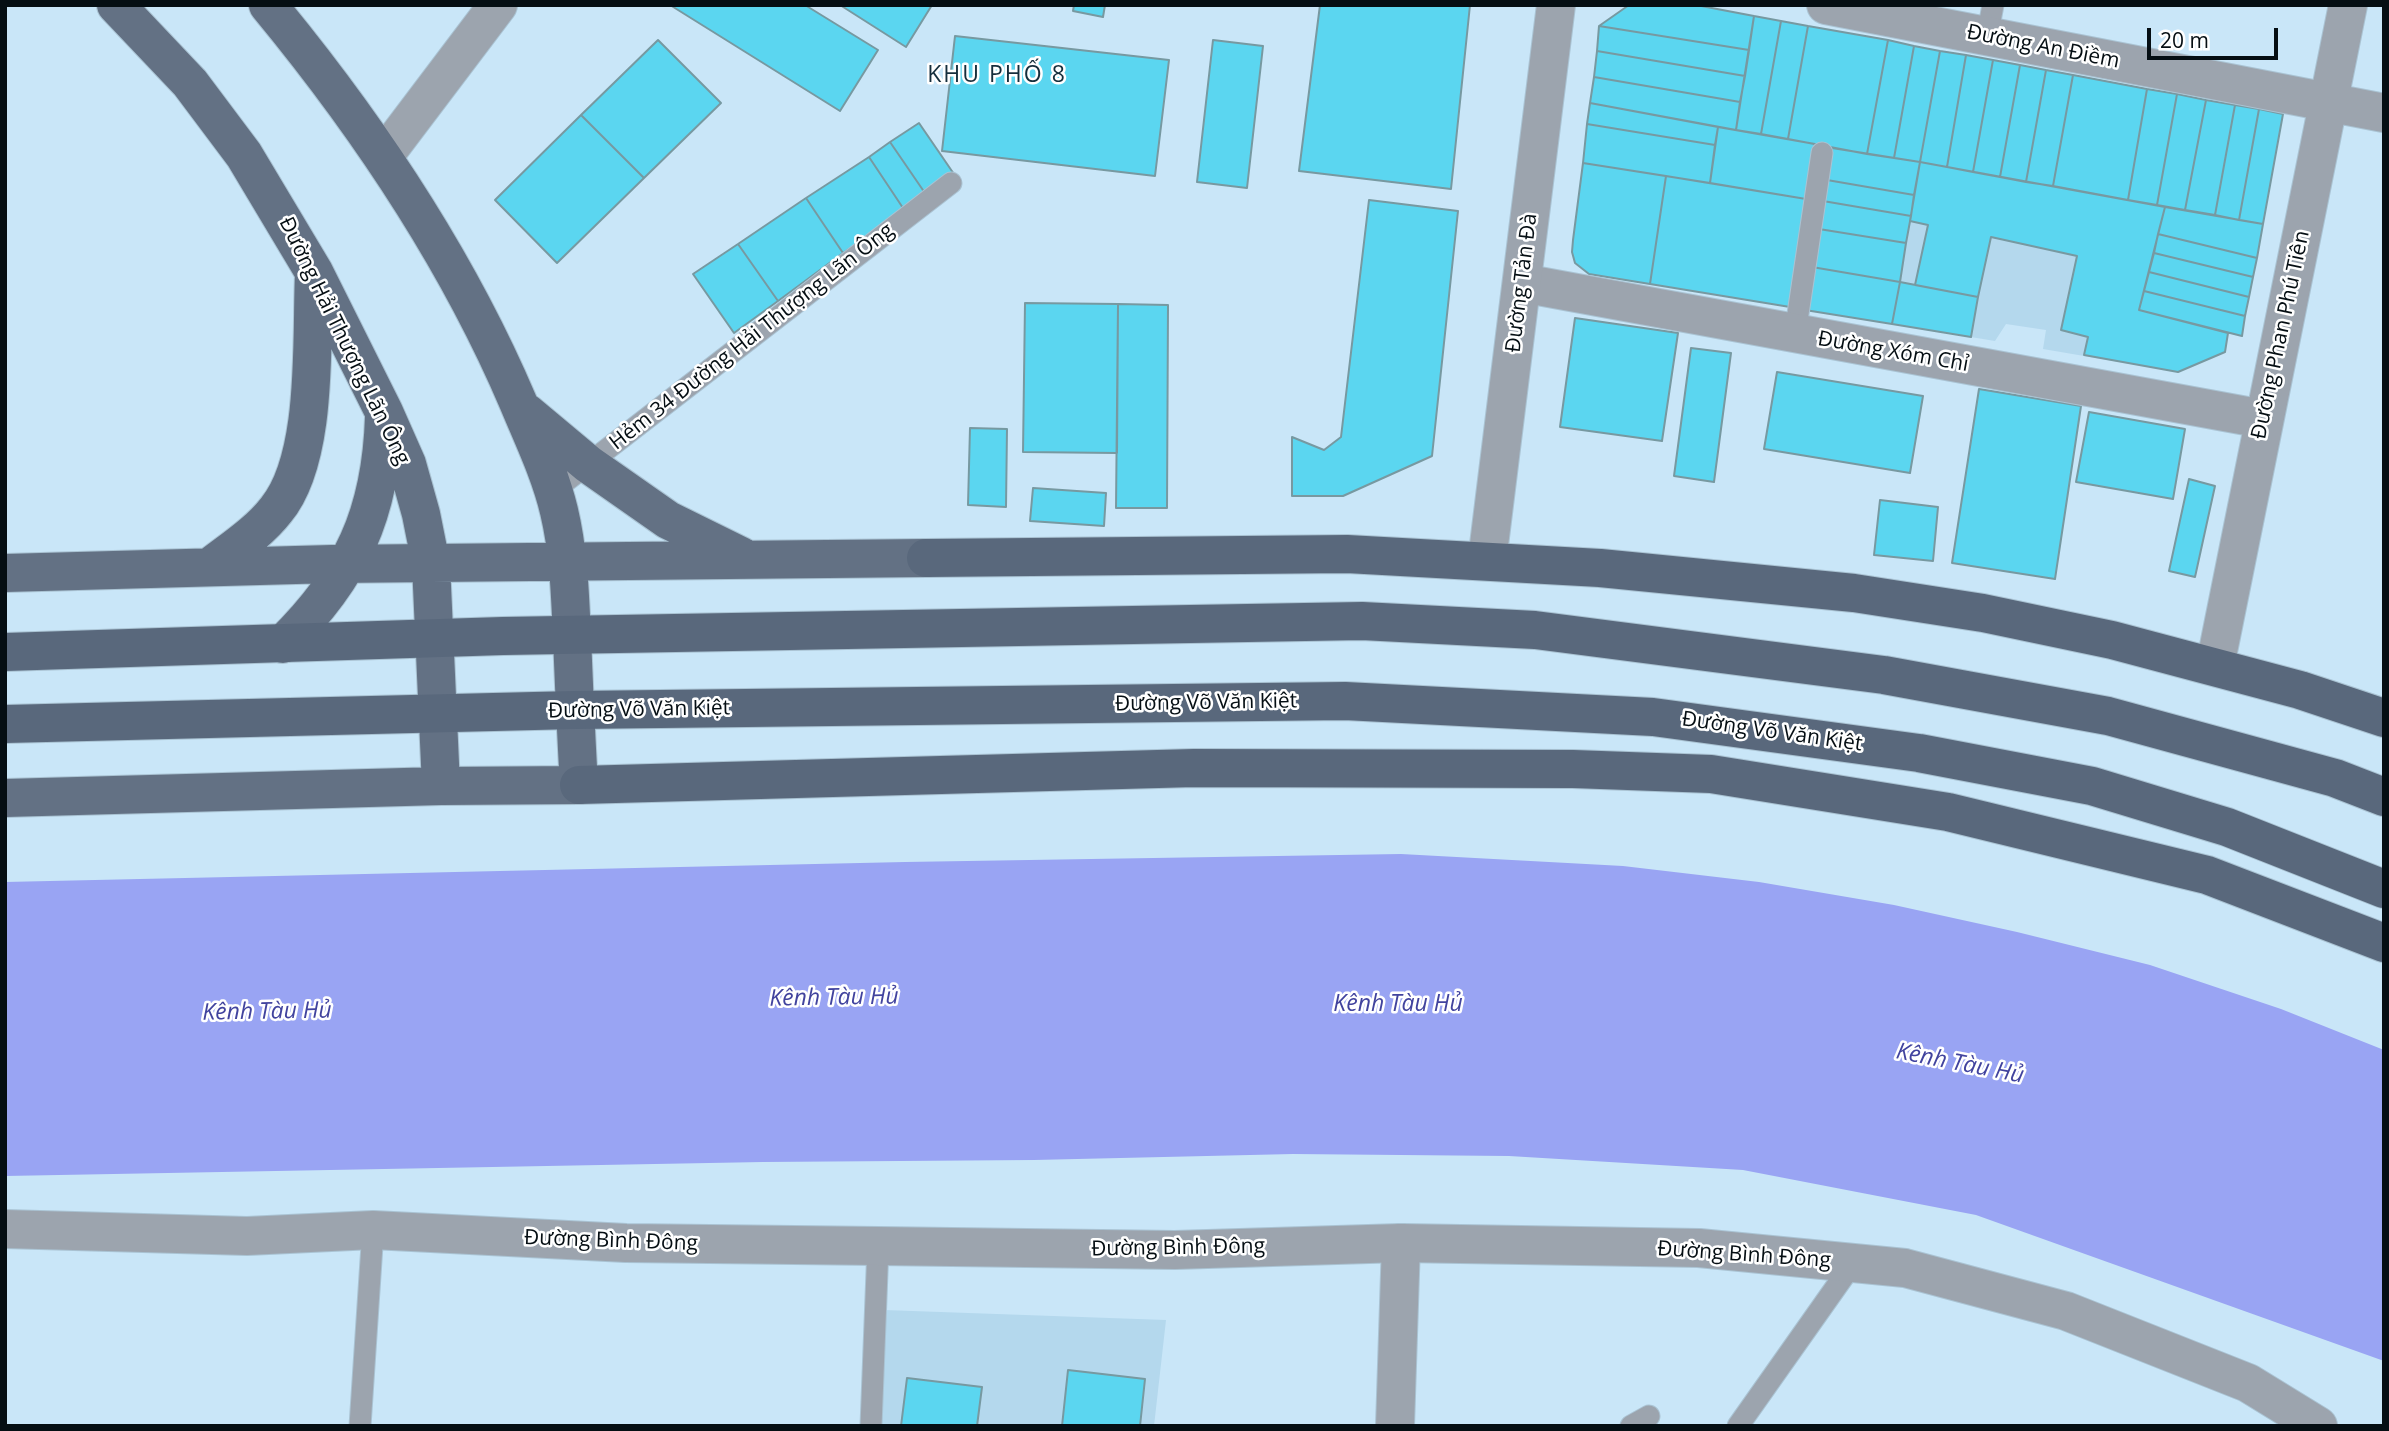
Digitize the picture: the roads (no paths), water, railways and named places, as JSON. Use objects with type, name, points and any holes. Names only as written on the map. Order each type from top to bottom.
[{"type":"highway","points":[[926,558],[1347,554],[1613,569],[1854,593],[1983,613],[2112,640],[2300,690],[2384,718]]},
{"type":"highway","points":[[5,652],[572,635],[1362,621],[1535,630],[1884,675],[2108,716],[2335,778],[2384,797]]},
{"type":"highway","name":"Đường Võ Văn Kiệt","points":[[5,724],[575,710],[1345,701],[1653,717],[1919,753],[2092,786],[2227,827],[2384,888]]},
{"type":"highway","points":[[579,785],[1194,768],[1573,769],[1711,774],[1948,812],[2207,875],[2384,943]]},
{"type":"main road","name":"Đường Hải Thượng Lãn Ông","points":[[116,5],[190,83],[251,166],[314,272],[407,464],[431,564],[441,786]]},
{"type":"main road","points":[[5,798],[441,786],[579,785],[569,563],[544,462],[494,346],[383,157],[268,5]]},
{"type":"main road","points":[[211,566],[276,510],[288,492],[296,472],[306,429],[314,272]]},
{"type":"main road","points":[[520,407],[588,464],[668,520],[753,561]]},
{"type":"main road","points":[[283,644],[330,594],[363,533],[376,493],[383,453],[384,412]]},
{"type":"main road","points":[[5,573],[211,566],[926,558]]},
{"type":"street","points":[[383,157],[498,5]]},
{"type":"street","name":"Đường Tản Đà","points":[[1488,561],[1556,5]]},
{"type":"street","name":"Đường An Điềm","points":[[1826,5],[1990,21],[2384,113]]},
{"type":"street","name":"Đường Phan Phú Tiên","points":[[2215,666],[2348,5]]},
{"type":"street","name":"Đường Xóm Chỉ","points":[[1522,283],[2263,419]]},
{"type":"street","name":"Đường Bình Đông","points":[[5,1229],[247,1236],[373,1230],[626,1243],[1175,1250],[1401,1243],[1699,1248],[1905,1268],[2066,1311],[2248,1383],[2318,1426]]},
{"type":"street","points":[[1395,1426],[1401,1243]]},
{"type":"lane","points":[[1795,334],[1822,153]]},
{"type":"lane","name":"Hẻm 34 Đường Hải Thượng Lãn Ông","points":[[553,491],[951,183]]},
{"type":"lane","points":[[360,1426],[373,1230]]},
{"type":"lane","points":[[871,1426],[878,1246]]},
{"type":"lane","points":[[1738,1426],[1853,1263]]},
{"type":"water","name":"Kênh Tàu Hủ","points":[[1401,854],[1623,866],[1759,882],[1894,905],[2150,965],[2281,1009],[2384,1050],[2384,1361],[1976,1215],[1743,1170],[1509,1156],[1293,1154],[5,1176],[5,882]]},
{"type":"district","name":"KHU PHỐ 8","points":[[997,75]]}]
